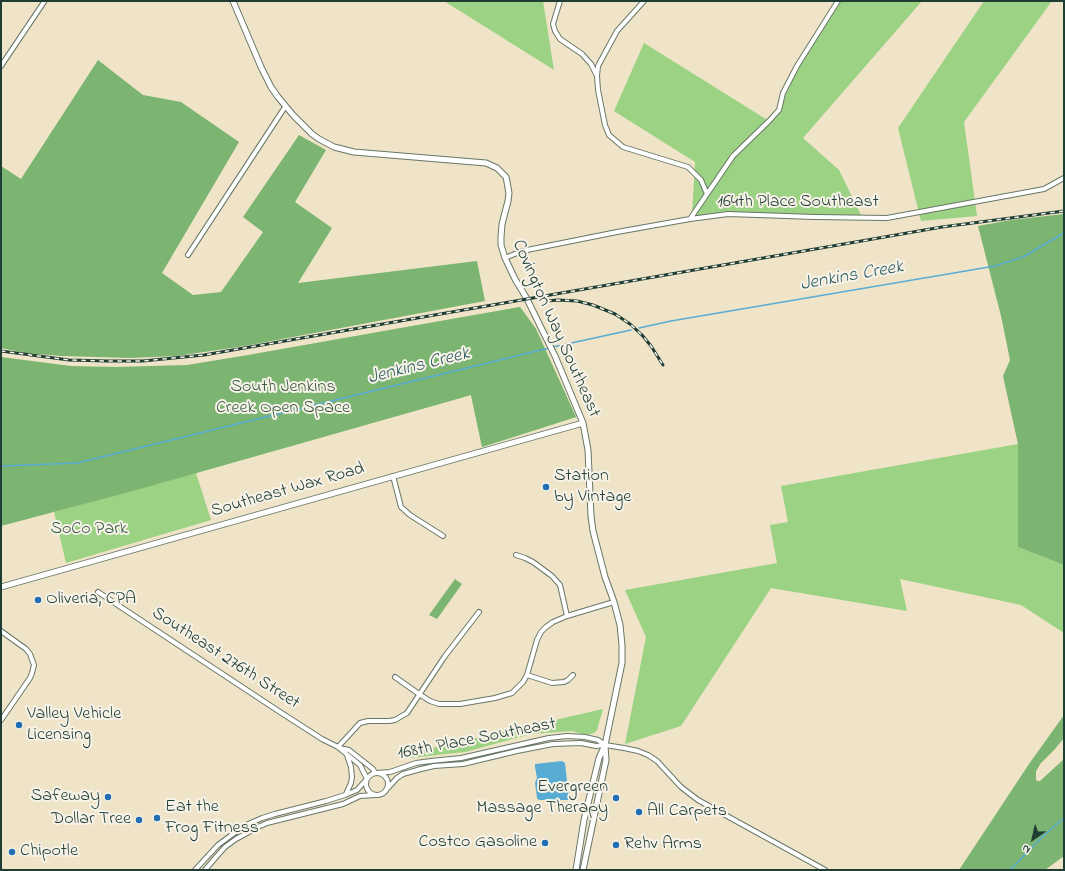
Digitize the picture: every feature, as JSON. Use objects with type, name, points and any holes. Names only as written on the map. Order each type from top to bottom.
[{"type":"street","points":[[1,66],[44,1]]},
{"type":"street","points":[[188,255],[285,107],[271,87],[261,68],[234,1]]},
{"type":"street","points":[[560,1],[553,24],[555,31],[560,39],[582,54],[591,64],[597,76]]},
{"type":"street","points":[[644,1],[617,31],[598,66],[598,90],[605,125],[609,135],[623,147],[688,167],[701,180],[707,194]]},
{"type":"street","points":[[690,219],[733,156],[779,110],[783,93],[797,66],[838,1]]},
{"type":"street","name":"Covington Way Southeast","points":[[285,107],[303,126],[319,139],[334,147],[346,151],[480,162],[493,165],[502,172],[507,182],[508,201],[502,224],[500,237],[501,245],[505,258],[515,279],[527,299],[550,345],[583,423],[588,450],[593,531],[603,571],[620,625],[622,664],[605,745],[599,758],[584,820],[576,870]]},
{"type":"street","name":"164th Place Southeast","points":[[505,258],[522,251],[617,232],[728,214],[887,218],[1044,188],[1064,178]]},
{"type":"street","name":"Southeast Wax Road","points":[[1,587],[583,423]]},
{"type":"street","points":[[393,476],[401,506],[410,516],[443,536]]},
{"type":"street","points":[[516,555],[533,562],[552,576],[560,586],[567,616]]},
{"type":"street","name":"Southeast 276th Street","points":[[98,592],[322,739],[338,747],[349,750],[376,773]]},
{"type":"street","points":[[395,677],[430,701],[439,704],[460,704],[512,693],[528,675],[537,640],[541,632],[553,622],[567,616],[614,602]]},
{"type":"street","points":[[338,747],[360,723],[368,721],[389,721],[400,718],[407,713],[445,656],[479,612]]},
{"type":"street","points":[[1,631],[26,649],[30,654],[34,665],[30,678],[1,720]]},
{"type":"street","points":[[528,675],[552,683],[564,682],[573,675]]},
{"type":"street","name":"168th Place Southeast","points":[[376,773],[390,772],[416,763],[431,760],[461,758],[549,738],[567,736],[585,737],[598,740],[605,745]]},
{"type":"street","name":"168th Place Southeast","points":[[387,789],[403,774],[421,769],[434,766],[463,764],[553,744],[574,743],[596,746],[605,745],[638,751],[657,761],[681,787],[698,800],[825,870]]},
{"type":"street","name":"Covington Way Southeast","points":[[584,870],[606,760],[605,745]]},
{"type":"street","name":"Southeast 276th Street","points":[[338,747],[360,765],[367,779]]},
{"type":"street","name":"Southeast 276th Street","points":[[345,795],[351,783],[352,777],[351,767],[346,755]]},
{"type":"street","points":[[196,870],[218,845],[246,825],[275,814],[345,795],[357,790],[370,775],[376,773],[383,774],[387,779],[388,786],[382,794],[360,796],[343,804],[267,823],[258,827],[225,847],[205,870]]},
{"type":"street","points":[[367,779],[367,789],[375,795]]},
{"type":"street","points":[[584,820],[585,836],[582,852],[587,854]]},
{"type":"green space","points":[[444,1],[543,1],[554,70]]},
{"type":"green space","points":[[840,1],[922,1],[803,138],[839,170],[862,217],[692,216],[695,162],[614,111],[644,43],[769,121],[779,110],[804,54]]},
{"type":"green space","points":[[984,1],[1052,1],[964,122],[977,216],[921,221],[898,128]]},
{"type":"green space","points":[[98,60],[143,95],[181,102],[239,142],[162,273],[193,295],[221,292],[263,232],[243,217],[299,135],[326,150],[295,202],[332,228],[298,283],[477,261],[485,301],[245,346],[177,356],[130,358],[61,356],[25,353],[1,348],[1,166],[21,179]]},
{"type":"green space","points":[[1064,214],[1064,565],[1018,547],[1018,444],[1003,376],[1010,360],[1001,316],[978,226],[1011,220]]},
{"type":"green space","name":"South Jenkins Creek Open Space","points":[[520,307],[536,329],[576,417],[482,447],[471,395],[196,473],[211,520],[66,563],[54,512],[170,480],[254,354]]},
{"type":"green space","points":[[520,307],[536,329],[576,417],[482,447],[471,395],[133,491],[1,526],[1,357],[71,366],[116,367],[187,365]]},
{"type":"green space","points":[[1018,444],[1018,547],[1064,565],[1064,633],[1021,605],[900,579],[907,611],[771,588],[681,726],[625,744],[646,637],[625,590],[777,563],[770,525],[788,522],[781,486]]},
{"type":"green space","points":[[455,579],[462,584],[437,619],[429,615]]},
{"type":"green space","points":[[603,709],[597,730],[594,733],[586,735],[572,731],[531,734],[465,752],[409,758],[424,750]]},
{"type":"green space","points":[[1064,715],[1064,738],[1041,763],[1036,771],[1036,779],[1037,781],[1040,781],[1064,759],[1064,856],[1045,870],[959,870],[1029,764]]},
{"type":"water","points":[[562,761],[565,763],[569,799],[539,800],[537,798],[535,783],[537,778],[535,764]]},
{"type":"waterway","name":"Jenkins Creek","points":[[639,328],[671,321],[995,266],[1023,257],[1064,233]]},
{"type":"waterway","name":"Jenkins Creek","points":[[553,347],[631,330]]},
{"type":"waterway","name":"Jenkins Creek","points":[[1,466],[77,463],[549,348]]},
{"type":"waterway","points":[[1010,870],[1041,838],[1064,818]]},
{"type":"railway","points":[[1,351],[69,360],[107,361],[143,361],[204,355],[942,227],[1064,211]]},
{"type":"railway","points":[[547,301],[577,301],[593,305],[615,314],[630,324],[642,335],[663,365]]},
{"type":"place","name":"Station by Vintage","points":[[546,487]]},
{"type":"place","name":"Oliveria, CPA","points":[[38,600]]},
{"type":"place","name":"Valley Vehicle Licensing","points":[[19,725]]},
{"type":"place","name":"Safeway","points":[[108,797]]},
{"type":"place","name":"Evergreen Massage Therapy","points":[[616,798]]},
{"type":"place","name":"All Carpets","points":[[639,812]]},
{"type":"place","name":"Eat the Frog Fitness","points":[[157,818]]},
{"type":"place","name":"Dollar Tree","points":[[139,820]]},
{"type":"place","name":"Costco Gasoline","points":[[545,843]]},
{"type":"place","name":"Rehv Arms","points":[[616,845]]},
{"type":"place","name":"Chipotle","points":[[12,852]]},
{"type":"park label","name":"SoCo Park","points":[[89,530]]}]
